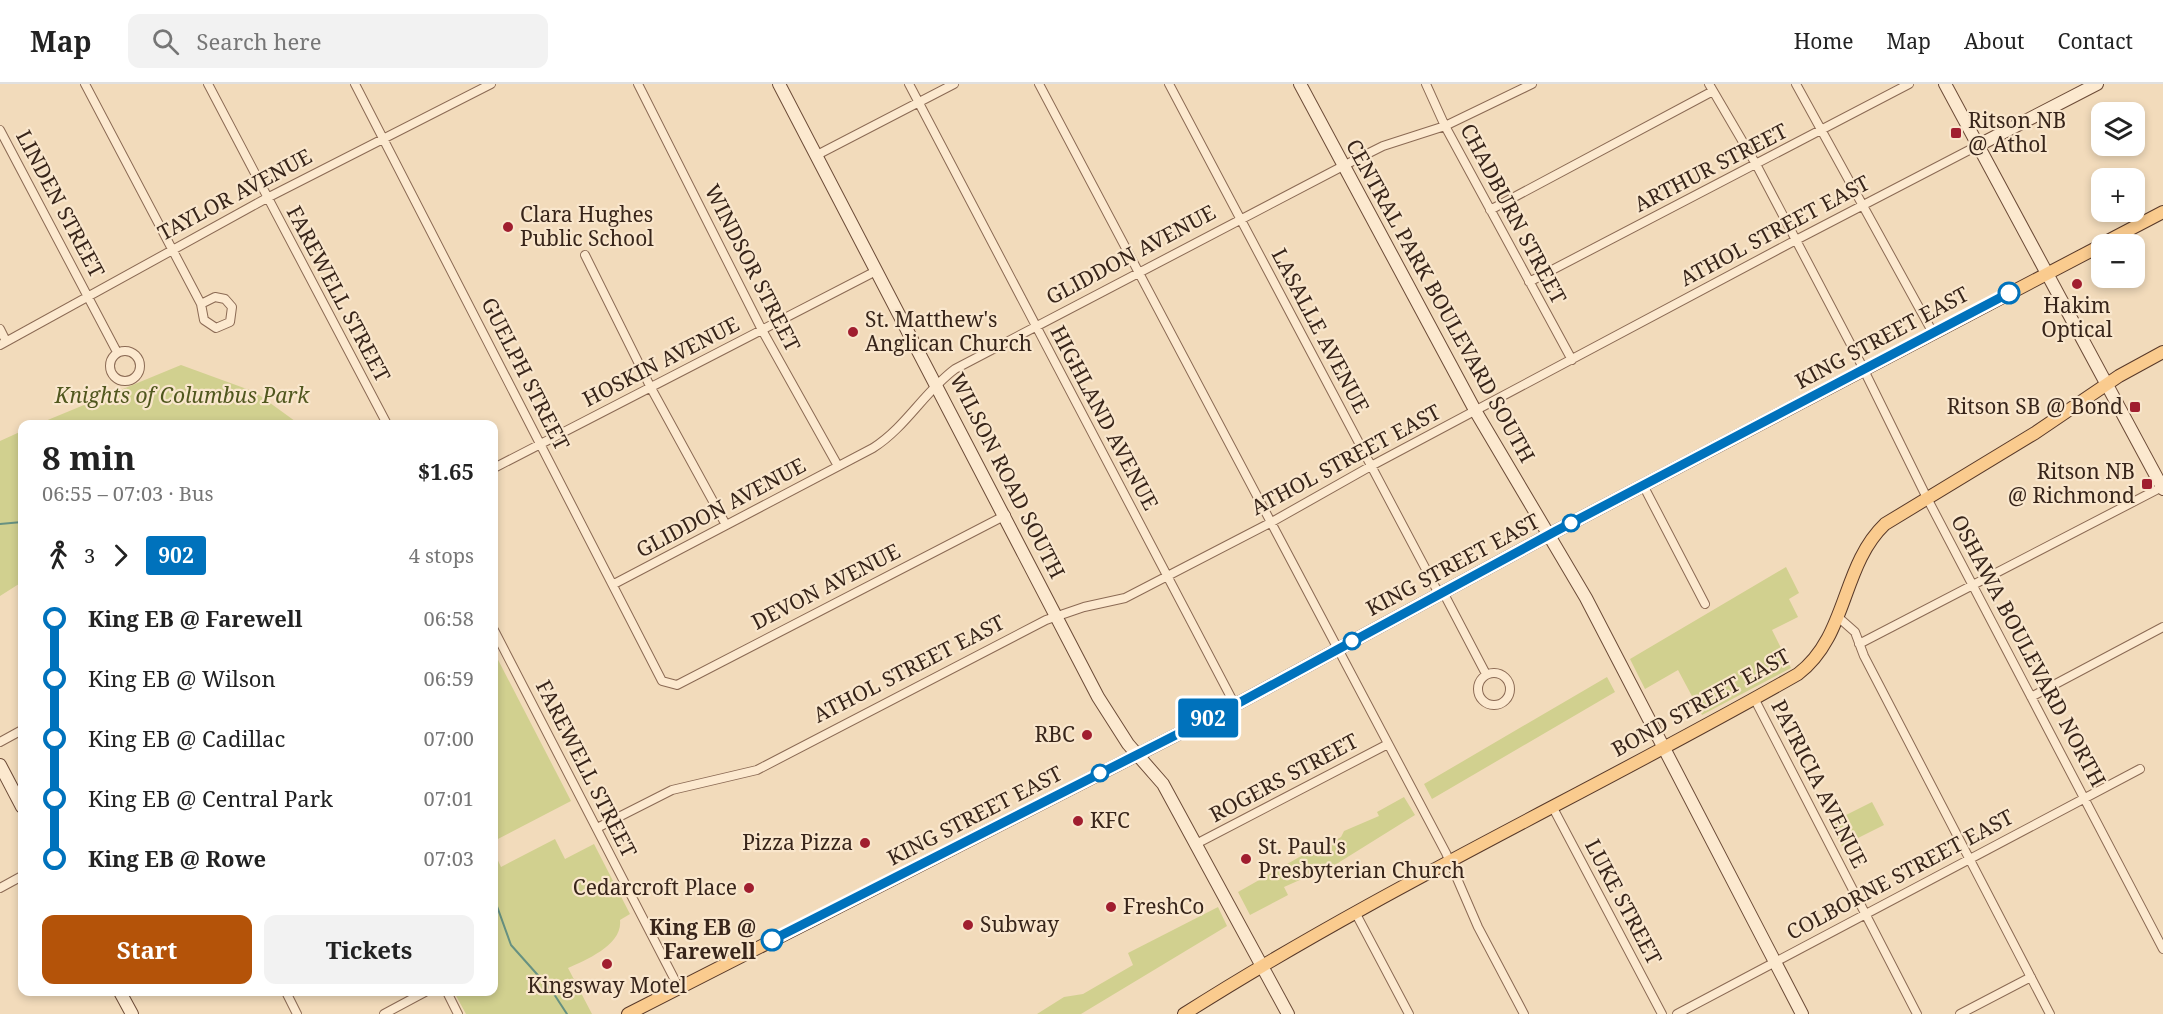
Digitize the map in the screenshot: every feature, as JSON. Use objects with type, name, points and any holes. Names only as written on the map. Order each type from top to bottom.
[{"type":"main road","name":"WILSON ROAD SOUTH","points":[[779,84],[1006,514],[1104,708],[1137,755],[1163,784],[1288,1014]]},
{"type":"main road","name":"CENTRAL PARK BOULEVARD SOUTH","points":[[1300,84],[1476,412],[1586,598],[1802,1014]]},
{"type":"main road","points":[[1945,84],[2109,384],[2163,488]]},
{"type":"main road","name":"ATHOL STREET EAST","points":[[1977,146],[2097,84]]},
{"type":"main road","name":"KING STREET EAST","points":[[2122,234],[2163,212]]},
{"type":"main road","name":"KING STREET EAST","points":[[628,1014],[1235,705],[1643,485],[2091,251]]},
{"type":"main road","name":"BOND STREET EAST","points":[[1184,1014],[1262,964],[1355,912],[1754,698],[1809,665],[1824,647],[1838,617],[1858,561],[1869,542],[1885,524],[2163,352]]},
{"type":"main road","points":[[0,765],[18,799]]},
{"type":"main road","points":[[122,996],[132,1014]]},
{"type":"street","points":[[85,84],[201,303]]},
{"type":"street","name":"FAREWELL STREET","points":[[208,84],[385,420]]},
{"type":"street","name":"GUELPH STREET","points":[[355,84],[662,681]]},
{"type":"street","name":"TAYLOR AVENUE","points":[[3,343],[171,249],[490,84]]},
{"type":"street","name":"WINDSOR STREET","points":[[638,84],[762,330],[838,466]]},
{"type":"street","name":"HIGHLAND AVENUE","points":[[909,84],[1235,705]]},
{"type":"street","points":[[817,155],[954,84]]},
{"type":"street","points":[[1039,84],[1338,648],[1450,863],[1478,927],[1524,1014]]},
{"type":"street","name":"LASALLE AVENUE","points":[[1169,84],[1371,466],[1486,674]]},
{"type":"street","name":"CHADBURN STREET","points":[[1426,84],[1445,126],[1572,360]]},
{"type":"street","name":"GLIDDON AVENUE","points":[[614,584],[886,440],[937,384],[955,369],[1240,218],[1383,146],[1445,126],[1532,84]]},
{"type":"street","points":[[1796,84],[1933,333]]},
{"type":"street","name":"ARTHUR STREET","points":[[1529,282],[1757,166],[1909,84]]},
{"type":"street","points":[[1490,210],[1711,88]]},
{"type":"street","name":"OSHAWA BOULEVARD NORTH","points":[[1711,88],[1757,166],[1796,240],[1927,498],[2163,949]]},
{"type":"street","name":"LINDEN STREET","points":[[0,130],[117,352]]},
{"type":"street","name":"ATHOL STREET EAST","points":[[597,828],[672,790],[757,770],[1057,616],[1084,607],[1115,601],[1167,576],[1796,240],[1977,146]]},
{"type":"street","points":[[585,255],[651,388],[726,525]]},
{"type":"street","name":"HOSKIN AVENUE","points":[[498,466],[876,271]]},
{"type":"street","points":[[0,329],[3,343]]},
{"type":"street","points":[[1643,485],[1705,604]]},
{"type":"street","points":[[1859,644],[2163,488]]},
{"type":"street","name":"DEVON AVENUE","points":[[662,681],[677,685],[1006,514]]},
{"type":"street","points":[[1838,617],[1855,632],[1859,644],[2050,1014]]},
{"type":"street","points":[[2031,697],[2163,627]]},
{"type":"street","name":"FAREWELL STREET","points":[[498,638],[679,988]]},
{"type":"street","name":"PATRICIA AVENUE","points":[[1754,698],[1917,1014]]},
{"type":"street","points":[[0,742],[18,732]]},
{"type":"street","name":"ROGERS STREET","points":[[1196,844],[1388,744]]},
{"type":"street","name":"COLBORNE STREET EAST","points":[[1677,1014],[1865,912],[2140,769]]},
{"type":"street","name":"LUKE STREET","points":[[1552,806],[1662,1014]]},
{"type":"street","points":[[0,888],[18,878]]},
{"type":"street","points":[[1355,912],[1409,1014]]},
{"type":"street","points":[[1960,1014],[2031,977]]},
{"type":"street","points":[[288,996],[297,1014]]},
{"type":"street","points":[[384,1014],[418,996]]},
{"type":"street","points":[[449,996],[458,1014]]},
{"type":"green space","name":"Knights of Columbus Park","points":[[181,365],[255,392],[294,420],[48,420]]},
{"type":"green space","name":"Knights of Columbus Park","points":[[18,433],[18,585],[0,596],[0,441]]},
{"type":"green space","points":[[1786,567],[1799,593],[1789,599],[1798,617],[1772,630],[1791,668],[1702,715],[1678,670],[1645,689],[1630,659]]},
{"type":"green space","points":[[498,660],[571,801],[498,839]]},
{"type":"green space","points":[[1607,677],[1615,692],[1432,799],[1424,784]]},
{"type":"green space","points":[[1404,797],[1415,815],[1338,863],[1284,887],[1288,895],[1250,915],[1238,892],[1324,843],[1326,846],[1341,837],[1344,831],[1379,816],[1377,812]]},
{"type":"green space","points":[[1872,802],[1884,825],[1842,846],[1830,823]]},
{"type":"green space","points":[[555,839],[565,859],[594,844],[630,914],[620,920],[616,937],[610,944],[593,956],[568,968],[592,1014],[466,1014],[456,996],[498,996],[498,861],[501,867]]},
{"type":"green space","points":[[1218,907],[1227,926],[1081,1014],[1037,1014],[1064,997],[1083,994],[1133,965],[1128,953]]},
{"type":"waterway","points":[[0,524],[18,522]]},
{"type":"waterway","points":[[498,909],[511,945],[552,991],[567,1014]]},
{"type":"bus line","name":"902","points":[[772,940],[1235,705],[1556,531],[2009,293]]},
{"type":"place","name":"Ritson NB @ Athol","points":[[1956,133]]},
{"type":"place","name":"Clara Hughes Public School","points":[[508,227]]},
{"type":"place","name":"Hakim Optical","points":[[2077,284]]},
{"type":"place","name":"St. Matthew's Anglican Church","points":[[853,332]]},
{"type":"place","name":"Ritson SB @ Bond","points":[[2135,407]]},
{"type":"place","name":"Ritson NB @ Richmond","points":[[2147,484]]},
{"type":"place","name":"RBC","points":[[1087,735]]},
{"type":"place","name":"KFC","points":[[1078,821]]},
{"type":"place","name":"Pizza Pizza","points":[[865,843]]},
{"type":"place","name":"St. Paul's Presbyterian Church","points":[[1246,859]]},
{"type":"place","name":"Cedarcroft Place","points":[[749,888]]},
{"type":"place","name":"FreshCo","points":[[1111,907]]},
{"type":"place","name":"Subway","points":[[968,925]]},
{"type":"place","name":"King EB @ Farewell","points":[[772,940]]},
{"type":"place","name":"Kingsway Motel","points":[[607,964]]}]
